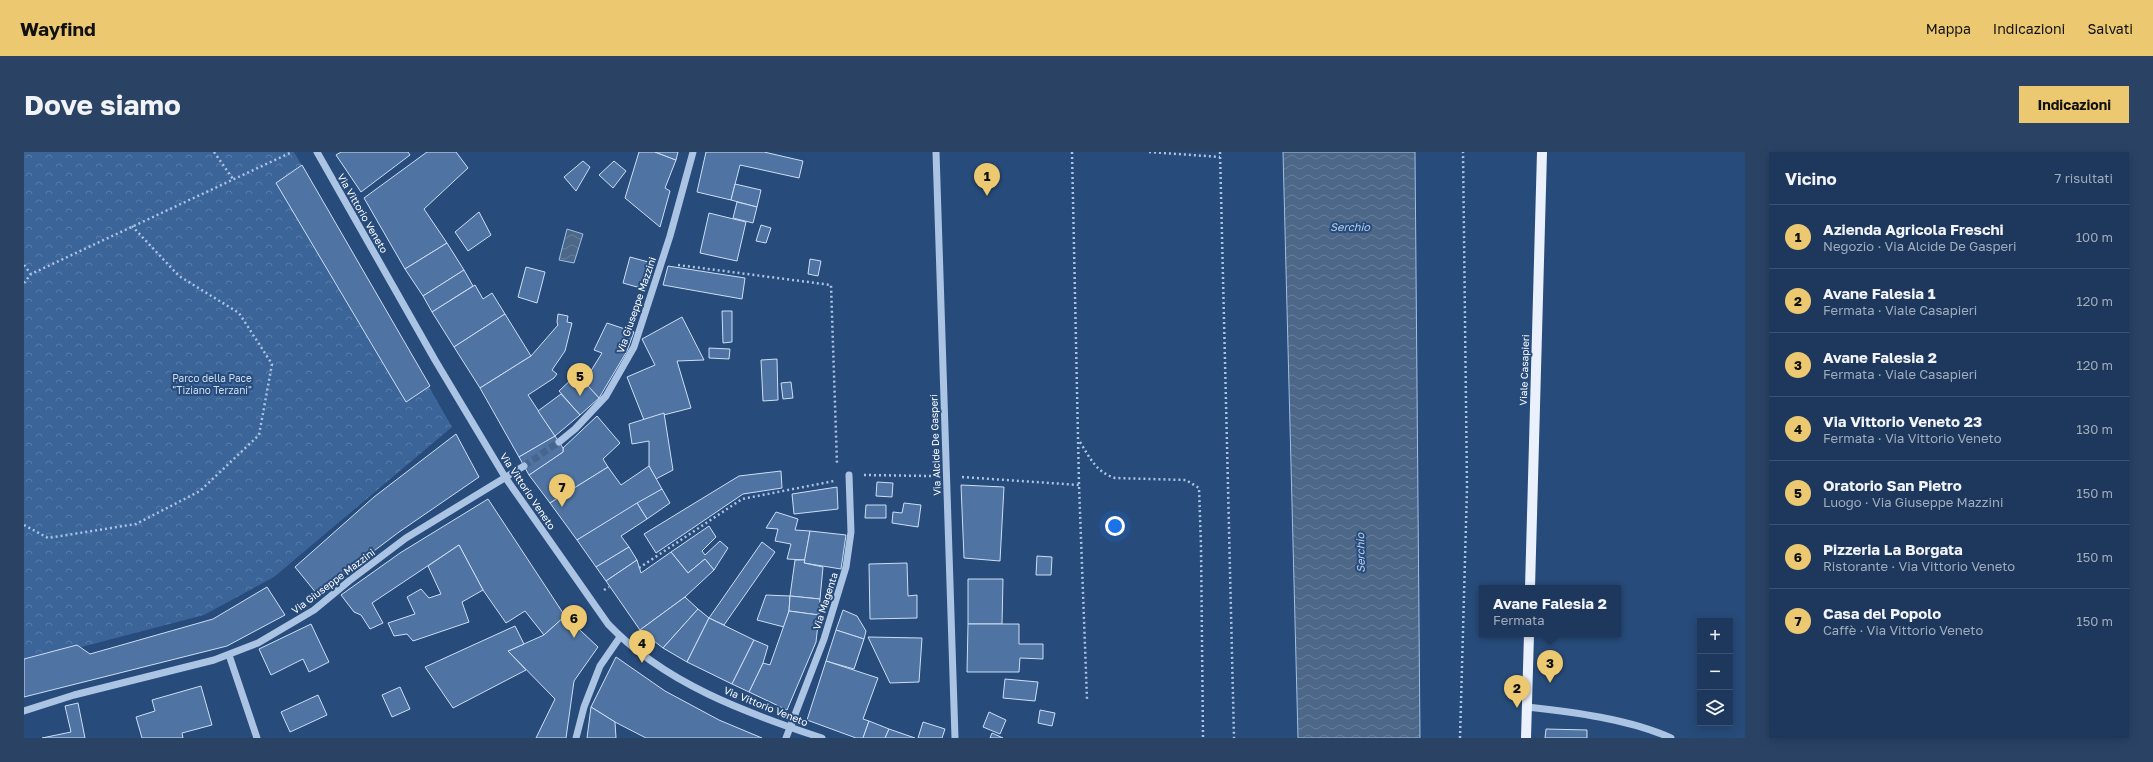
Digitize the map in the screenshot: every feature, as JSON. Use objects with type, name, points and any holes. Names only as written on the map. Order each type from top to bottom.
[{"type":"main road","name":"Viale Casapieri","points":[[1530,585],[1542,152]]},
{"type":"main road","points":[[1526,738],[1529,637]]},
{"type":"street","name":"Via Vittorio Veneto","points":[[317,152],[435,360],[505,478],[595,605],[620,637],[680,679],[728,703],[789,727],[822,738]]},
{"type":"street","name":"Via Giuseppe Mazzini","points":[[559,442],[606,396],[622,372],[634,347],[662,263],[693,152]]},
{"type":"street","name":"Via Alcide De Gasperi","points":[[936,152],[955,738]]},
{"type":"street","name":"Via Giuseppe Mazzini","points":[[24,712],[74,695],[229,655],[258,643],[297,622],[406,538],[524,466]]},
{"type":"street","name":"Via Magenta","points":[[786,738],[824,639],[846,567],[851,532],[849,475]]},
{"type":"street","points":[[576,738],[584,707],[600,666],[620,637]]},
{"type":"street","points":[[229,655],[257,738]]},
{"type":"street","points":[[1527,707],[1574,712],[1602,717],[1671,738]]},
{"type":"path","points":[[214,152],[233,179]]},
{"type":"path","points":[[24,283],[31,274],[292,152]]},
{"type":"path","points":[[1072,152],[1079,485],[1087,700]]},
{"type":"path","points":[[1149,152],[1220,157]]},
{"type":"path","points":[[1220,152],[1234,738]]},
{"type":"path","points":[[1460,738],[1468,488],[1463,152]]},
{"type":"path","points":[[24,525],[48,538],[136,524],[200,491],[260,435],[272,364],[239,313],[179,276],[132,226]]},
{"type":"path","points":[[662,263],[831,285],[838,480]]},
{"type":"path","points":[[24,265],[31,274]]},
{"type":"path","points":[[1079,442],[1096,468],[1104,475],[1114,478],[1186,480],[1199,488],[1203,738]]},
{"type":"path","points":[[639,568],[742,499],[838,480],[849,475],[946,476],[1079,485]]},
{"type":"green space","name":"Parco della Pace \"Tiziano Terzani\"","points":[[24,152],[294,152],[452,427],[274,577],[204,615],[24,662]]},
{"type":"water","name":"Serchio","points":[[1283,152],[1415,152],[1420,738],[1298,738]]},
{"type":"water","points":[[567,229],[583,234],[574,263],[559,260]]},
{"type":"building","points":[[341,152],[408,152],[410,155],[361,192],[336,155]]},
{"type":"building","points":[[427,152],[456,152],[468,168],[424,209],[447,243],[405,269],[364,198]]},
{"type":"building","points":[[639,152],[655,152],[676,160],[665,188],[670,191],[660,227],[625,198]]},
{"type":"building","points":[[655,152],[678,152],[676,160]]},
{"type":"building","points":[[706,152],[764,152],[803,161],[799,178],[740,165],[731,200],[697,192]]},
{"type":"building","points":[[583,161],[590,167],[576,191],[564,177]]},
{"type":"building","points":[[614,161],[626,171],[613,188],[599,175]]},
{"type":"building","points":[[302,165],[430,386],[406,402],[276,183]]},
{"type":"building","points":[[735,184],[761,190],[757,207],[731,200]]},
{"type":"building","points":[[737,202],[757,207],[753,223],[733,218]]},
{"type":"building","points":[[479,212],[491,235],[468,251],[455,232]]},
{"type":"building","points":[[709,213],[746,222],[737,261],[700,253]]},
{"type":"building","points":[[761,225],[771,228],[766,243],[756,241]]},
{"type":"building","points":[[447,243],[464,270],[423,296],[405,269]]},
{"type":"building","points":[[630,257],[652,263],[644,289],[623,283]]},
{"type":"building","points":[[810,259],[821,261],[818,276],[808,274]]},
{"type":"building","points":[[668,266],[745,278],[742,299],[663,285]]},
{"type":"building","points":[[526,267],[545,272],[537,303],[518,297]]},
{"type":"building","points":[[464,270],[473,286],[432,312],[423,296]]},
{"type":"building","points":[[475,285],[483,299],[492,293],[505,314],[454,347],[432,312]]},
{"type":"building","points":[[722,311],[732,311],[732,342],[723,343]]},
{"type":"building","points":[[505,314],[531,356],[480,388],[454,347]]},
{"type":"building","points":[[558,314],[568,316],[567,322],[572,323],[565,351],[552,370],[557,374],[554,378],[528,395],[555,436],[519,457],[480,388],[531,356],[558,325]]},
{"type":"building","points":[[682,317],[704,360],[677,361],[691,408],[644,420],[627,377],[655,365],[642,339]]},
{"type":"building","points":[[607,323],[634,332],[627,351],[599,398],[584,382],[602,353],[594,350]]},
{"type":"building","points":[[709,348],[730,349],[729,359],[709,358]]},
{"type":"building","points":[[777,359],[778,400],[763,401],[761,360]]},
{"type":"building","points":[[577,374],[599,398],[580,415],[559,391]]},
{"type":"building","points":[[791,382],[793,398],[783,399],[781,383]]},
{"type":"building","points":[[561,394],[580,415],[555,436],[538,411]]},
{"type":"building","points":[[664,413],[673,470],[656,479],[649,466],[649,441],[632,444],[629,424]]},
{"type":"building","points":[[597,416],[620,443],[603,459],[608,467],[550,503],[529,475],[563,452],[563,448]]},
{"type":"building","points":[[456,434],[479,477],[399,532],[317,594],[295,567],[374,497]]},
{"type":"building","points":[[555,436],[563,448],[563,452],[529,475],[519,457]]},
{"type":"building","points":[[649,466],[662,489],[577,540],[550,503],[608,467],[621,485]]},
{"type":"building","points":[[781,471],[782,488],[743,494],[656,553],[644,534],[739,476]]},
{"type":"building","points":[[877,482],[893,483],[892,497],[876,496]]},
{"type":"building","points":[[961,485],[1004,487],[1000,561],[964,558]]},
{"type":"building","points":[[837,487],[838,509],[794,514],[792,494]]},
{"type":"building","points":[[662,489],[670,503],[647,519],[637,503]]},
{"type":"building","points":[[488,499],[565,616],[544,635],[525,611],[506,623],[483,590],[459,545],[372,603],[383,623],[370,629],[361,615],[354,612],[341,595],[400,553]]},
{"type":"building","points":[[637,503],[647,519],[621,536],[629,547],[596,567],[577,540]]},
{"type":"building","points":[[904,503],[921,505],[918,527],[892,523],[893,512],[902,513]]},
{"type":"building","points":[[866,505],[886,505],[886,518],[865,518]]},
{"type":"building","points":[[776,512],[798,519],[795,530],[810,531],[805,560],[787,559],[791,544],[775,541],[778,529],[766,528]]},
{"type":"building","points":[[709,526],[716,537],[702,551],[705,555],[720,541],[728,548],[714,570],[705,559],[688,573],[671,552]]},
{"type":"building","points":[[810,531],[846,535],[841,569],[804,563]]},
{"type":"building","points":[[762,542],[775,552],[724,625],[709,618]]},
{"type":"building","points":[[459,545],[483,590],[462,602],[469,622],[413,641],[407,634],[394,636],[388,623],[415,614],[407,597],[421,589],[429,598],[441,594],[428,566]]},
{"type":"building","points":[[629,547],[637,560],[606,581],[596,567]]},
{"type":"building","points":[[671,552],[688,573],[705,559],[714,570],[685,597],[640,630],[606,581],[637,560],[641,573]]},
{"type":"building","points":[[1037,556],[1052,557],[1051,575],[1036,575]]},
{"type":"building","points":[[795,560],[805,560],[804,563],[823,567],[820,599],[790,596]]},
{"type":"building","points":[[907,563],[908,596],[917,595],[917,618],[870,619],[869,564]]},
{"type":"building","points":[[968,579],[1003,579],[1002,624],[968,624]]},
{"type":"building","points":[[267,587],[285,615],[227,646],[24,697],[24,659],[77,645],[90,654],[213,619]]},
{"type":"building","points":[[766,595],[790,596],[789,611],[784,627],[757,620]]},
{"type":"building","points":[[790,596],[820,599],[819,615],[789,611]]},
{"type":"building","points":[[685,597],[698,609],[663,648],[640,630]]},
{"type":"building","points":[[698,609],[709,618],[687,662],[663,648]]},
{"type":"building","points":[[843,610],[857,616],[866,631],[864,639],[836,630]]},
{"type":"building","points":[[789,611],[819,615],[816,642],[787,710],[749,692],[763,663],[770,665]]},
{"type":"building","points":[[565,616],[598,647],[574,681],[566,738],[536,738],[555,699],[508,651],[544,635]]},
{"type":"building","points":[[709,618],[754,640],[732,684],[687,662]]},
{"type":"building","points":[[311,624],[329,662],[309,672],[303,659],[271,675],[259,649]]},
{"type":"building","points":[[968,624],[1019,624],[1019,644],[1043,644],[1043,659],[1020,658],[1019,672],[967,672]]},
{"type":"building","points":[[515,626],[524,644],[508,651],[526,670],[453,708],[425,667]]},
{"type":"building","points":[[836,630],[864,639],[854,669],[826,661]]},
{"type":"building","points":[[868,637],[922,638],[919,682],[890,683]]},
{"type":"building","points":[[754,640],[768,646],[763,663],[749,692],[732,684]]},
{"type":"building","points":[[616,657],[665,691],[719,720],[762,738],[646,738],[615,722],[591,707]]},
{"type":"building","points":[[826,661],[878,678],[863,719],[869,721],[863,738],[856,738],[807,720]]},
{"type":"building","points":[[1005,679],[1038,682],[1035,701],[1003,698]]},
{"type":"building","points":[[201,686],[212,725],[182,733],[183,738],[142,738],[136,717],[155,711],[152,700]]},
{"type":"building","points":[[400,687],[410,709],[392,717],[382,695]]},
{"type":"building","points":[[318,695],[327,715],[290,732],[281,712]]},
{"type":"building","points":[[78,703],[85,738],[42,738],[71,732],[65,706]]},
{"type":"building","points":[[591,707],[615,722],[616,738],[587,738]]},
{"type":"building","points":[[1040,710],[1055,713],[1052,726],[1038,723]]},
{"type":"building","points":[[989,712],[1006,720],[1000,734],[983,727]]},
{"type":"building","points":[[869,721],[889,729],[885,738],[863,738]]},
{"type":"building","points":[[923,722],[945,729],[942,738],[918,738]]},
{"type":"building","points":[[889,729],[915,738],[885,738]]},
{"type":"building","points":[[1546,729],[1587,730],[1587,738],[1545,738]]},
{"type":"building","points":[[992,733],[1003,738],[990,738]]},
{"type":"tunnel","points":[[524,466],[559,442]]},
{"type":"place","name":"Azienda Agricola Freschi","points":[[987,196]]},
{"type":"place","name":"Oratorio San Pietro","points":[[580,396]]},
{"type":"place","name":"Casa del Popolo","points":[[562,507]]},
{"type":"place","name":"Pizzeria La Borgata","points":[[574,638]]},
{"type":"place","name":"Via Vittorio Veneto 23","points":[[642,663]]},
{"type":"place","name":"Avane Falesia 2","points":[[1550,683]]},
{"type":"place","name":"Avane Falesia 1","points":[[1517,708]]}]
